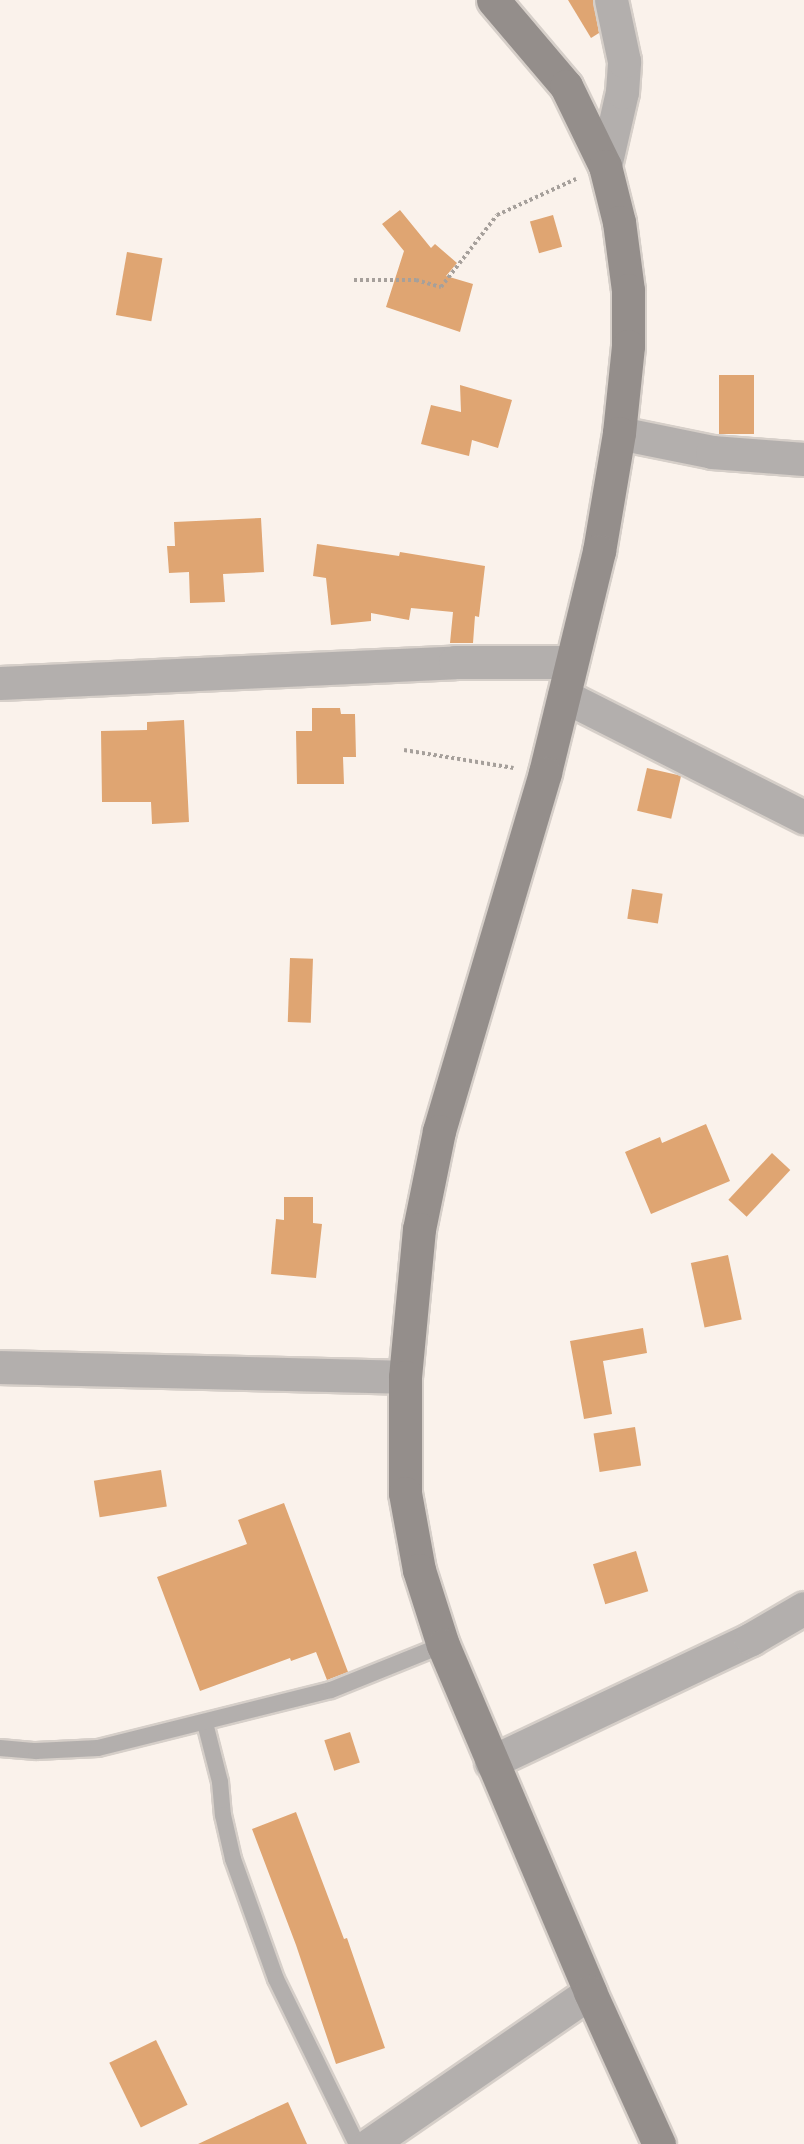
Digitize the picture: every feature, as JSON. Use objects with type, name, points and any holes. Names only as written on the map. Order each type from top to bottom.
[{"type":"street","points":[[493,0],[566,86],[605,166],[619,222],[628,290],[628,346],[619,433],[599,551],[570,662],[545,772],[439,1131],[419,1229],[405,1377],[405,1493],[419,1570],[443,1645],[590,1992],[659,2144]]},
{"type":"street","points":[[605,166],[622,92],[624,61],[611,0]]},
{"type":"street","points":[[619,433],[712,452],[804,459]]},
{"type":"street","points":[[0,683],[455,662],[570,662]]},
{"type":"street","points":[[564,696],[804,818]]},
{"type":"street","points":[[0,1367],[405,1377]]},
{"type":"street","points":[[492,1762],[751,1639],[804,1608]]},
{"type":"street","points":[[370,2144],[590,1992]]},
{"type":"lane","points":[[0,1748],[36,1751],[98,1748],[331,1690],[443,1645]]},
{"type":"lane","points":[[205,1723],[220,1782],[222,1815],[233,1859],[276,1979],[357,2144]]},
{"type":"path","points":[[354,280],[416,280],[441,287],[497,215],[605,166]]},
{"type":"path","points":[[404,750],[545,772]]},
{"type":"building","points":[[568,0],[593,0],[599,33],[591,38]]},
{"type":"building","points":[[400,210],[431,248],[435,244],[457,263],[446,276],[473,284],[460,332],[386,307],[404,251],[382,224]]},
{"type":"building","points":[[553,215],[562,247],[539,253],[530,222]]},
{"type":"building","points":[[127,252],[162,258],[151,321],[116,315]]},
{"type":"building","points":[[719,375],[754,375],[754,434],[719,434]]},
{"type":"building","points":[[460,385],[512,400],[498,448],[472,440],[469,456],[421,444],[431,405],[461,412]]},
{"type":"building","points":[[261,518],[264,572],[223,574],[225,602],[190,603],[189,572],[169,573],[167,546],[175,546],[174,522]]},
{"type":"building","points":[[317,544],[399,556],[400,552],[485,566],[479,617],[475,616],[473,643],[450,643],[453,612],[411,608],[409,620],[371,613],[371,621],[331,625],[326,578],[313,576]]},
{"type":"building","points":[[312,708],[340,708],[341,714],[355,714],[356,757],[343,757],[344,784],[297,784],[296,731],[312,731]]},
{"type":"building","points":[[184,720],[189,822],[152,824],[151,802],[102,802],[101,731],[147,730],[147,722]]},
{"type":"building","points":[[647,768],[681,776],[671,819],[637,811]]},
{"type":"building","points":[[632,889],[663,894],[658,923],[627,919]]},
{"type":"building","points":[[290,958],[313,959],[311,1023],[288,1022]]},
{"type":"building","points":[[706,1124],[730,1181],[651,1214],[625,1152],[660,1137],[662,1143]]},
{"type":"building","points":[[772,1153],[790,1170],[747,1217],[728,1200]]},
{"type":"building","points":[[284,1197],[313,1197],[313,1223],[322,1224],[316,1278],[271,1274],[276,1219],[284,1220]]},
{"type":"building","points":[[728,1255],[742,1320],[705,1327],[691,1263]]},
{"type":"building","points":[[643,1328],[647,1353],[603,1361],[612,1414],[584,1419],[570,1341]]},
{"type":"building","points":[[635,1427],[641,1466],[600,1472],[594,1434]]},
{"type":"building","points":[[161,1470],[167,1507],[100,1517],[94,1481]]},
{"type":"building","points":[[284,1503],[348,1672],[327,1680],[316,1652],[291,1661],[290,1658],[200,1691],[157,1577],[247,1544],[238,1520]]},
{"type":"building","points":[[636,1551],[648,1591],[605,1604],[593,1564]]},
{"type":"building","points":[[350,1732],[360,1762],[334,1771],[324,1740]]},
{"type":"building","points":[[296,1812],[344,1939],[347,1938],[385,2048],[336,2064],[296,1945],[252,1829]]},
{"type":"building","points":[[156,2040],[188,2105],[141,2128],[109,2063]]},
{"type":"building","points":[[288,2102],[307,2144],[198,2144]]}]
